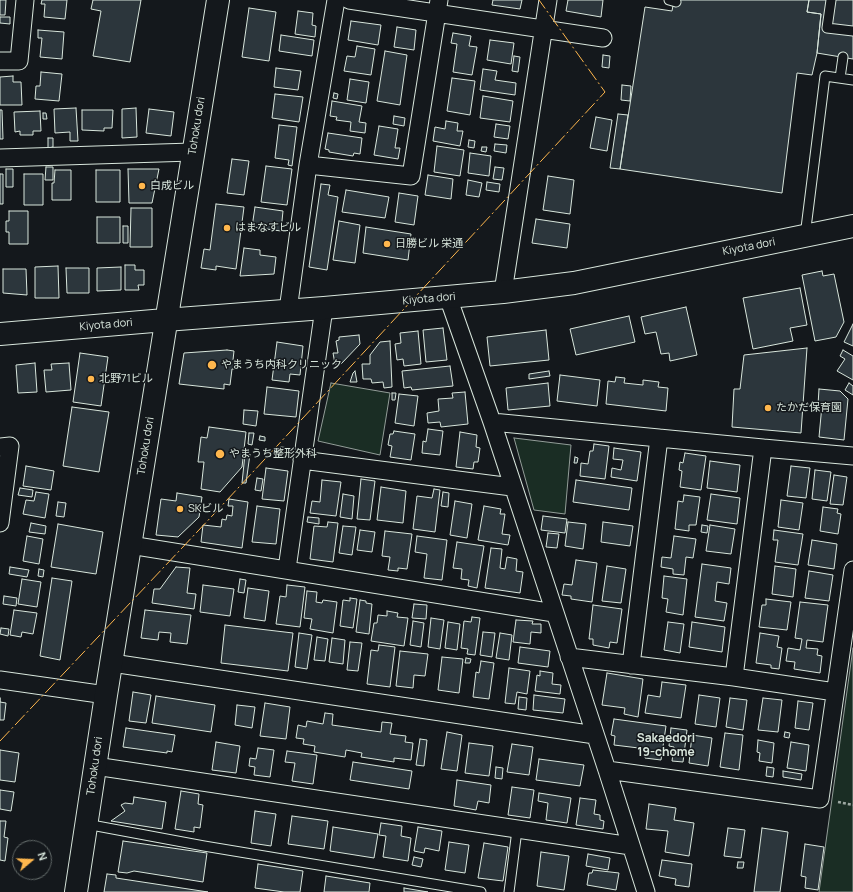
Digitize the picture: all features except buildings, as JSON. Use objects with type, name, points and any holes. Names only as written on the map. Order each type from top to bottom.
[{"type":"street","points":[[0,61],[19,61],[25,0]]},
{"type":"street","name":"Tohoku dori","points":[[76,892],[165,320],[218,0]]},
{"type":"street","points":[[286,311],[289,303],[308,166],[336,0]]},
{"type":"street","points":[[349,0],[437,7],[543,30],[603,38]]},
{"type":"street","points":[[503,292],[548,0]]},
{"type":"street","points":[[308,166],[411,176],[437,7]]},
{"type":"street","points":[[0,158],[192,152]]},
{"type":"street","name":"Kiyota dori","points":[[0,334],[503,292],[574,283],[853,226]]},
{"type":"street","points":[[448,297],[492,422],[512,487],[607,770],[646,892]]},
{"type":"street","points":[[286,569],[324,308]]},
{"type":"street","points":[[492,422],[853,456]]},
{"type":"street","points":[[632,665],[659,438]]},
{"type":"street","points":[[0,447],[10,446],[0,523]]},
{"type":"street","points":[[734,677],[763,448]]},
{"type":"street","points":[[302,460],[512,487]]},
{"type":"street","points":[[130,545],[554,613]]},
{"type":"street","points":[[607,770],[820,799],[853,570]]},
{"type":"street","points":[[569,657],[734,677],[835,692]]},
{"type":"street","points":[[112,663],[595,735]]},
{"type":"street","points":[[0,680],[106,695]]},
{"type":"street","points":[[95,766],[631,846]]},
{"type":"lane","points":[[831,0],[827,28],[853,31]]},
{"type":"lane","points":[[840,78],[843,57]]},
{"type":"lane","points":[[805,236],[826,76],[853,80]]},
{"type":"lane","points":[[86,824],[204,846],[481,892]]},
{"type":"lane","points":[[509,892],[517,830]]},
{"type":"green space","points":[[331,383],[390,393],[380,455],[318,441]]},
{"type":"green space","points":[[514,438],[571,445],[565,514],[534,510]]},
{"type":"green space","points":[[853,648],[853,892],[819,892]]},
{"type":"power","points":[[0,741],[214,514],[605,92],[539,0]]},
{"type":"place","name":"白成ビル","points":[[142,186]]},
{"type":"place","name":"はまなすビル","points":[[227,228]]},
{"type":"place","name":"日勝ビル 栄通","points":[[387,244]]},
{"type":"place","name":"やまうち内科クリニック","points":[[212,365]]},
{"type":"place","name":"北野71ビル","points":[[91,379]]},
{"type":"place","name":"たかだ保育園","points":[[768,408]]},
{"type":"place","name":"やまうち整形外科","points":[[220,454]]},
{"type":"place","name":"SKビル","points":[[180,509]]},
{"type":"district","name":"Sakaedori 19-chome","points":[[666,746]]}]
